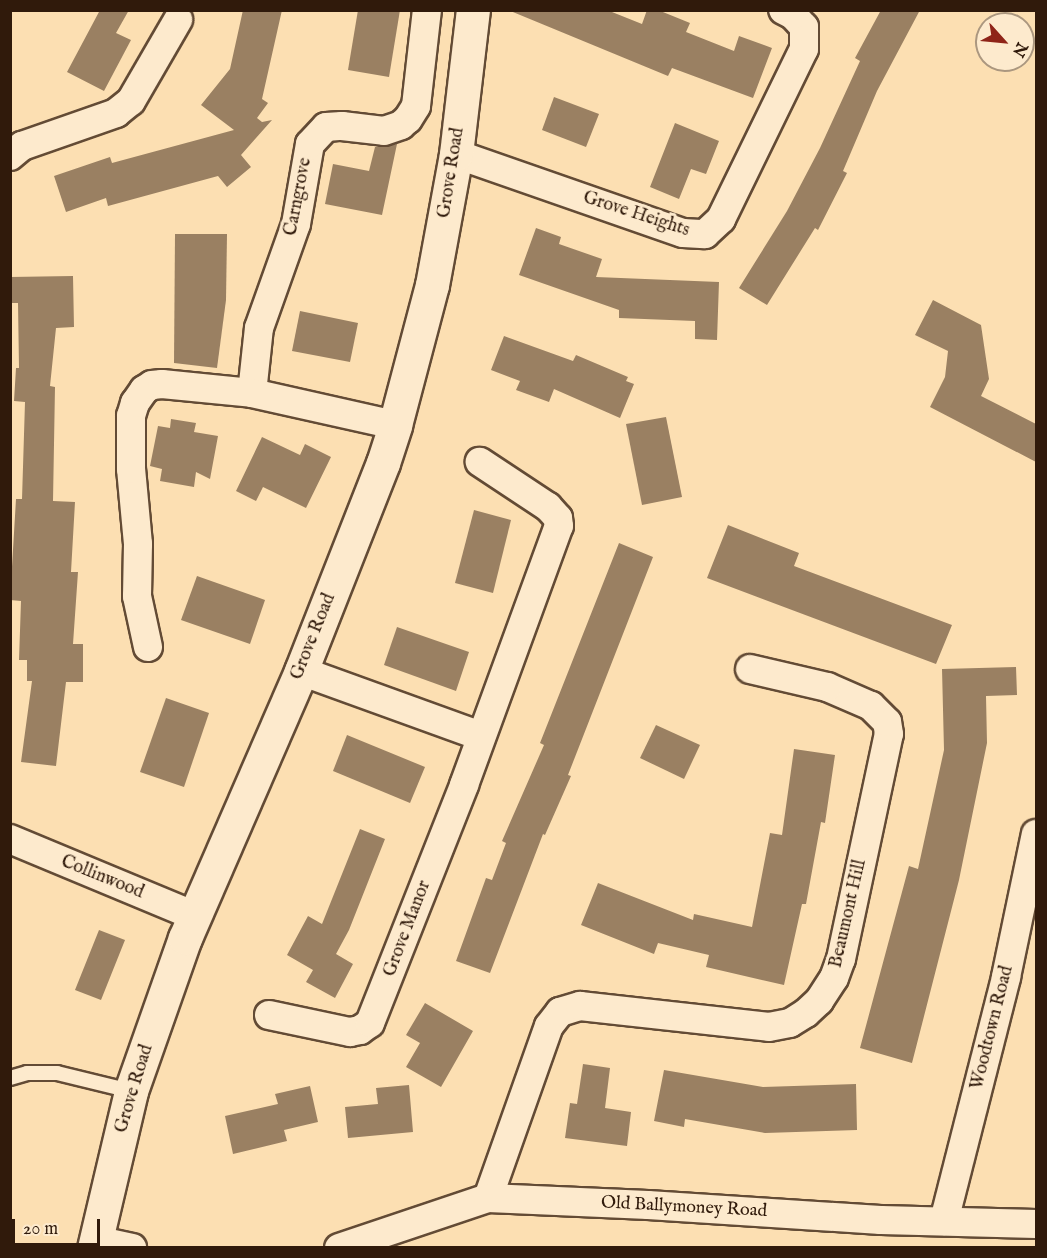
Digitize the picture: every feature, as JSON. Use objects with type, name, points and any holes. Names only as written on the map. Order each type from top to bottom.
[{"type":"street","name":"Carngrove","points":[[252,393],[261,318],[296,224],[310,144],[326,127],[384,130],[400,125],[408,119],[416,106],[427,10]]},
{"type":"street","name":"Grove Road","points":[[94,1244],[131,1091],[195,916],[301,671],[383,463],[395,425],[432,285],[456,154],[473,10]]},
{"type":"street","name":"Grove Heights","points":[[456,154],[683,233],[705,234],[722,219],[804,49],[804,27],[793,15],[783,10]]},
{"type":"street","points":[[10,156],[22,146],[116,113],[130,100],[178,20]]},
{"type":"street","points":[[148,647],[137,596],[138,544],[131,469],[131,416],[135,403],[148,387],[162,384],[252,393],[395,425]]},
{"type":"street","name":"Grove Manor","points":[[269,1015],[350,1032],[360,1030],[370,1023],[481,736],[559,526],[558,518],[548,507],[480,462]]},
{"type":"street","name":"Beaumont Hill","points":[[488,1198],[549,1026],[560,1012],[580,1006],[769,1027],[790,1023],[806,1013],[819,1001],[834,978],[841,959],[889,734],[888,722],[870,706],[827,687],[750,669]]},
{"type":"street","points":[[301,671],[481,736]]},
{"type":"street","name":"Woodtown Road","points":[[944,1221],[1006,977],[1036,834]]},
{"type":"street","name":"Collinwood","points":[[10,839],[195,916]]},
{"type":"street","name":"Old Ballymoney Road","points":[[339,1248],[488,1198],[1036,1224]]},
{"type":"street","points":[[94,1244],[132,1248]]},
{"type":"lane","points":[[10,1078],[27,1073],[57,1073],[131,1091]]},
{"type":"building","points":[[100,10],[129,10],[116,33],[131,40],[104,91],[67,72]]},
{"type":"building","points":[[243,10],[282,10],[262,99],[268,103],[257,118],[262,122],[272,120],[241,155],[251,167],[227,187],[218,176],[108,206],[106,198],[66,212],[54,176],[110,157],[112,163],[234,130],[201,105],[230,69]]},
{"type":"building","points":[[358,10],[400,10],[389,77],[348,70]]},
{"type":"building","points":[[508,10],[607,10],[642,24],[647,10],[658,10],[690,23],[686,32],[734,51],[739,36],[772,48],[753,98],[672,68],[668,76]]},
{"type":"building","points":[[881,10],[920,10],[877,91],[843,171],[847,173],[818,230],[815,228],[767,305],[739,288],[787,211],[820,148],[860,61],[855,58]]},
{"type":"building","points":[[554,97],[599,114],[586,147],[542,130]]},
{"type":"building","points":[[675,123],[719,141],[706,174],[691,169],[679,199],[650,187]]},
{"type":"building","points":[[397,144],[382,215],[325,204],[333,164],[369,171],[375,147]]},
{"type":"building","points":[[536,228],[561,237],[559,244],[602,259],[596,277],[719,282],[717,340],[695,339],[695,321],[619,318],[619,310],[519,275]]},
{"type":"building","points":[[175,234],[227,234],[226,300],[217,368],[174,363]]},
{"type":"building","points":[[73,276],[74,327],[56,328],[50,386],[55,387],[53,501],[75,502],[71,572],[78,572],[73,644],[83,644],[83,682],[66,682],[56,766],[21,762],[32,681],[27,681],[27,660],[19,660],[21,601],[10,600],[16,499],[22,499],[25,402],[14,401],[16,368],[19,368],[18,303],[10,303],[10,277]]},
{"type":"building","points":[[933,300],[981,325],[989,379],[981,396],[1036,424],[1036,462],[930,407],[945,377],[948,351],[915,335]]},
{"type":"building","points":[[300,311],[358,323],[350,362],[292,351]]},
{"type":"building","points":[[504,336],[573,361],[576,355],[628,377],[626,381],[634,384],[620,418],[554,389],[549,402],[516,390],[520,381],[491,370]]},
{"type":"building","points":[[666,417],[682,497],[642,505],[626,424]]},
{"type":"building","points":[[171,419],[196,423],[194,432],[218,436],[210,479],[196,472],[194,487],[160,481],[162,469],[150,466],[158,426],[170,428]]},
{"type":"building","points":[[262,437],[300,455],[305,444],[331,457],[306,508],[263,487],[256,501],[236,491]]},
{"type":"building","points":[[474,510],[511,520],[493,593],[455,583]]},
{"type":"building","points":[[728,525],[799,553],[794,566],[952,625],[936,664],[707,578]]},
{"type":"building","points":[[619,543],[653,557],[568,775],[571,776],[545,835],[543,834],[490,973],[456,961],[486,878],[492,880],[506,843],[502,841],[544,745],[540,743]]},
{"type":"building","points":[[197,576],[265,600],[250,644],[181,620]]},
{"type":"building","points":[[397,627],[469,652],[456,691],[384,665]]},
{"type":"building","points":[[1016,667],[1017,695],[986,696],[987,743],[959,880],[912,1063],[860,1048],[909,866],[918,869],[944,750],[942,669]]},
{"type":"building","points":[[166,698],[209,713],[184,787],[140,772]]},
{"type":"building","points":[[656,725],[700,745],[684,779],[640,758]]},
{"type":"building","points":[[347,735],[425,767],[410,803],[333,771]]},
{"type":"building","points":[[794,749],[835,755],[825,823],[821,822],[806,904],[802,904],[784,985],[706,967],[709,955],[658,943],[654,954],[581,925],[598,883],[693,920],[694,914],[752,927],[770,833],[782,835]]},
{"type":"building","points":[[360,829],[385,839],[349,930],[336,954],[353,964],[335,998],[306,982],[313,970],[287,955],[308,916],[322,924]]},
{"type":"building","points":[[99,930],[125,940],[101,1000],[75,990]]},
{"type":"building","points":[[425,1003],[473,1031],[441,1087],[406,1067],[420,1043],[406,1035]]},
{"type":"building","points":[[583,1064],[610,1068],[605,1108],[631,1112],[627,1146],[565,1138],[570,1103],[577,1104]]},
{"type":"building","points":[[664,1070],[763,1087],[856,1084],[857,1130],[765,1133],[685,1119],[684,1127],[654,1121]]},
{"type":"building","points":[[409,1085],[413,1132],[348,1138],[345,1107],[378,1104],[376,1088]]},
{"type":"building","points":[[310,1086],[318,1122],[284,1130],[287,1141],[233,1154],[225,1116],[278,1104],[275,1094]]}]
